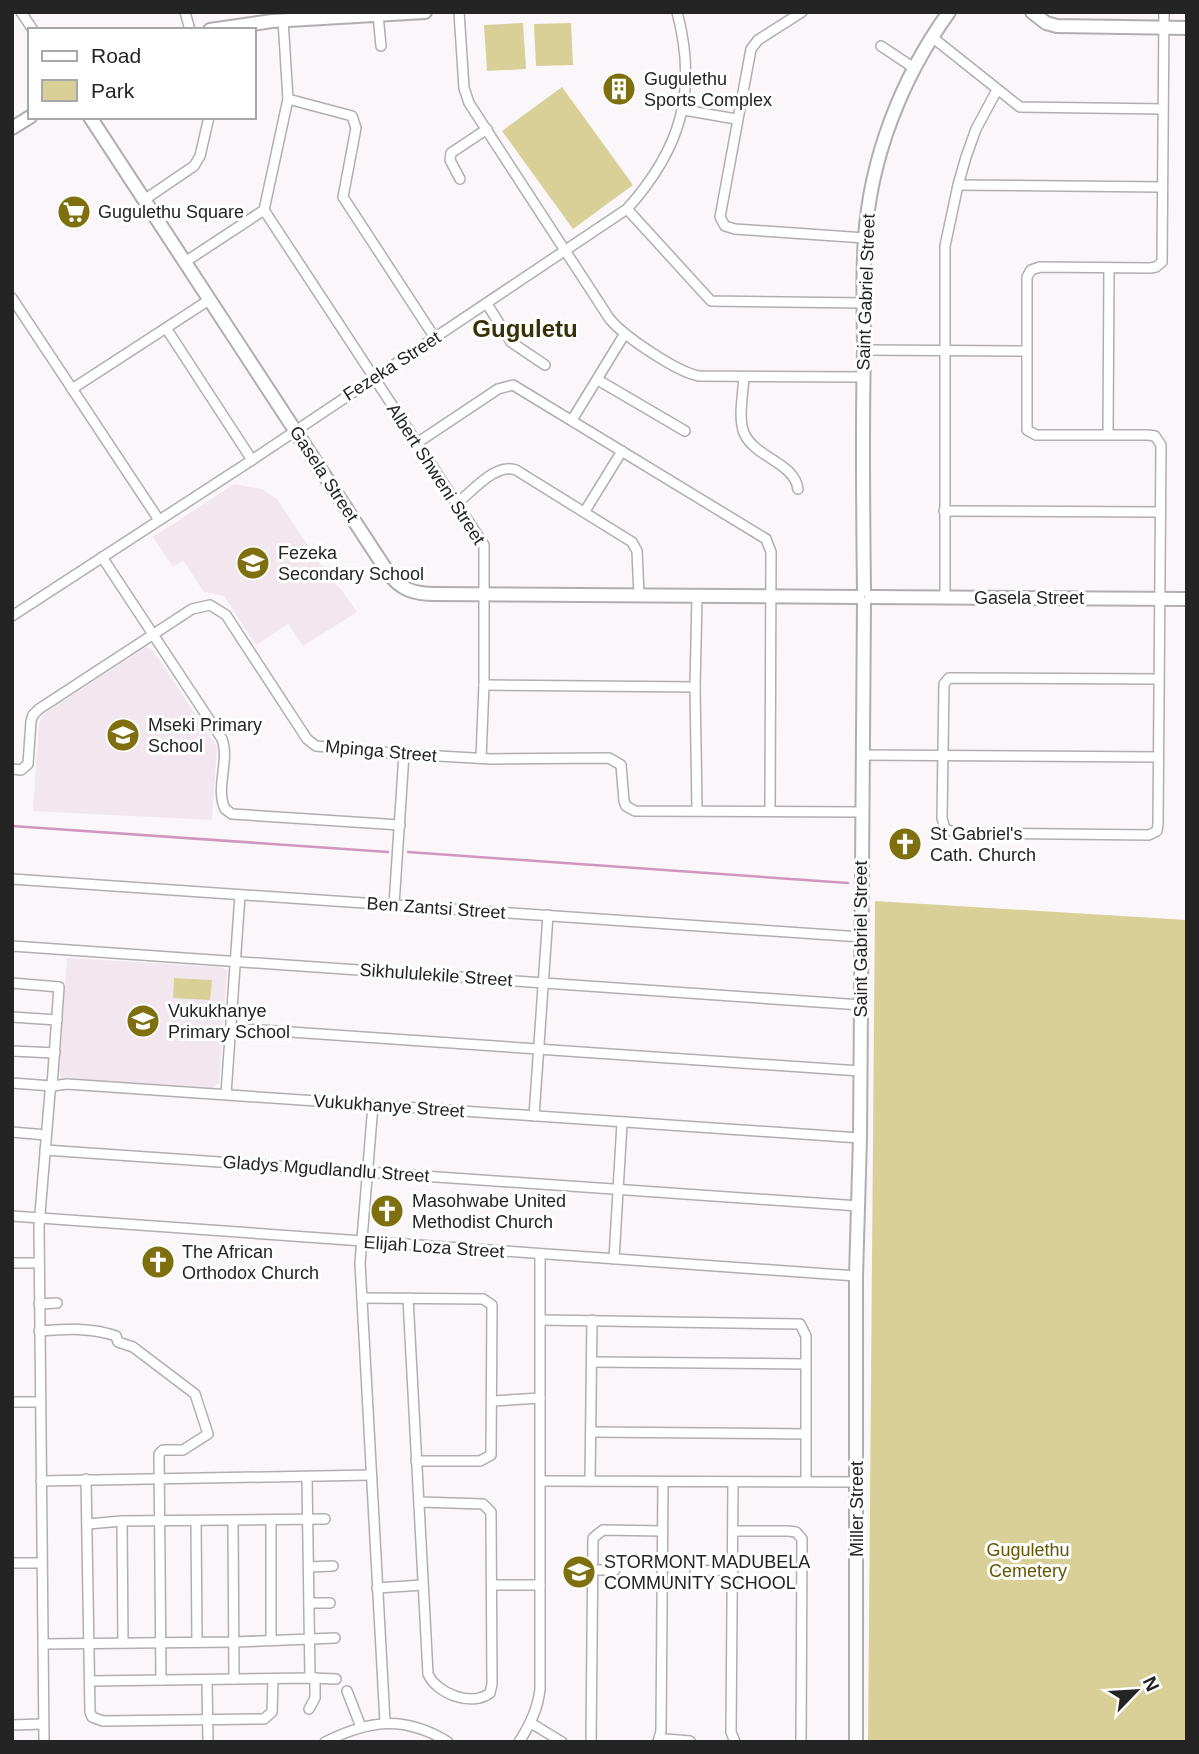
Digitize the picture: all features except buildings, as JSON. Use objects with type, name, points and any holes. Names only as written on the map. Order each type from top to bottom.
[{"type":"street","points":[[21,12],[32,28]]},
{"type":"street","points":[[217,28],[247,19],[284,20],[425,12]]},
{"type":"street","points":[[459,12],[465,93],[565,252],[609,318],[624,335],[694,375],[862,377]]},
{"type":"street","name":"Fezeka Street","points":[[12,616],[627,209],[661,166],[684,110],[687,68],[677,12]]},
{"type":"street","points":[[802,12],[754,44],[751,49],[720,217],[725,226],[735,229],[865,238]]},
{"type":"street","name":"Saint Gabriel Street","points":[[856,1276],[860,1139],[864,596],[862,377],[865,238],[872,186],[885,138],[914,68],[949,12]]},
{"type":"street","points":[[1032,12],[1046,23],[1057,26],[1187,28]]},
{"type":"street","points":[[1159,679],[949,678],[943,684],[942,818],[945,829],[957,833],[1122,835],[1149,835],[1157,831],[1158,757],[1159,679],[1160,599],[1160,442],[1152,435],[1036,435],[1029,432],[1026,427],[1026,351],[1029,272],[1040,267],[1150,268],[1160,264],[1164,12]]},
{"type":"street","points":[[378,15],[381,46]]},
{"type":"street","points":[[185,262],[264,210],[288,99],[284,20]]},
{"type":"street","points":[[932,37],[1023,108],[1163,109]]},
{"type":"street","points":[[881,46],[914,68]]},
{"type":"street","points":[[945,597],[945,246],[958,186],[976,129],[997,90]]},
{"type":"street","points":[[288,99],[352,116],[356,128],[343,197],[435,338]]},
{"type":"street","points":[[684,110],[736,119]]},
{"type":"street","points":[[12,128],[28,118]]},
{"type":"street","name":"Gasela Street","points":[[91,119],[393,579],[405,589],[421,594],[484,595],[1187,599]]},
{"type":"street","points":[[144,200],[194,166],[200,156],[209,119]]},
{"type":"street","points":[[460,179],[450,160],[451,153],[487,129]]},
{"type":"street","points":[[958,186],[1162,187]]},
{"type":"street","points":[[627,209],[711,301],[863,303]]},
{"type":"street","name":"Albert Shweni Street","points":[[264,210],[484,545],[481,758]]},
{"type":"street","points":[[1108,434],[1109,268]]},
{"type":"street","points":[[12,298],[159,520]]},
{"type":"street","points":[[72,388],[209,300]]},
{"type":"street","points":[[487,304],[511,342],[545,365]]},
{"type":"street","points":[[166,328],[251,460]]},
{"type":"street","points":[[572,420],[624,335]]},
{"type":"street","points":[[864,350],[1026,351]]},
{"type":"street","points":[[744,377],[744,433],[754,446],[794,477],[797,489]]},
{"type":"street","points":[[598,380],[685,430]]},
{"type":"street","points":[[417,443],[508,384],[519,387],[766,539],[771,552],[770,811]]},
{"type":"street","points":[[585,512],[622,451]]},
{"type":"street","points":[[457,503],[507,467],[627,538],[635,546],[639,595]]},
{"type":"street","points":[[944,511],[1160,512]]},
{"type":"street","points":[[102,557],[222,739],[225,749],[222,801],[228,812],[400,825]]},
{"type":"street","points":[[697,596],[697,810]]},
{"type":"street","name":"Mpinga Street","points":[[12,769],[24,769],[28,764],[31,721],[35,712],[196,607],[214,606],[226,615],[310,742],[323,747],[481,758],[609,758],[621,765],[623,797],[630,809],[862,813]]},
{"type":"street","points":[[484,685],[695,687]]},
{"type":"street","points":[[394,905],[404,754]]},
{"type":"street","points":[[862,755],[1158,757]]},
{"type":"street","name":"Ben Zantsi Street","points":[[12,879],[860,937]]},
{"type":"street","points":[[226,1094],[240,895]]},
{"type":"street","points":[[534,1116],[548,915]]},
{"type":"street","name":"Sikhululekile Street","points":[[12,946],[861,1005]]},
{"type":"street","points":[[12,983],[59,987],[46,1135],[39,1263],[44,1742]]},
{"type":"street","points":[[12,1017],[57,1020]]},
{"type":"street","points":[[231,1028],[860,1071]]},
{"type":"street","points":[[12,1051],[55,1053]]},
{"type":"street","name":"Vukukhanye Street","points":[[12,1083],[226,1094],[860,1139]]},
{"type":"street","points":[[373,1105],[360,1263],[385,1723]]},
{"type":"street","points":[[614,1259],[622,1123]]},
{"type":"street","points":[[12,1132],[46,1135]]},
{"type":"street","name":"Gladys Mgudlandlu Street","points":[[45,1150],[859,1206]]},
{"type":"street","name":"Elijah Loza Street","points":[[12,1216],[856,1276]]},
{"type":"street","points":[[519,1742],[538,1706],[540,1689],[540,1254]]},
{"type":"street","points":[[12,1263],[39,1263]]},
{"type":"street","name":"Miller Street","points":[[856,1276],[856,1742]]},
{"type":"street","points":[[362,1298],[483,1299],[490,1302],[493,1314],[492,1452],[486,1460],[416,1461]]},
{"type":"street","points":[[408,1298],[428,1677],[446,1692],[473,1699],[484,1697],[492,1689],[492,1514],[483,1504],[419,1502]]},
{"type":"street","points":[[39,1304],[57,1303]]},
{"type":"street","points":[[541,1320],[795,1322],[802,1325],[806,1332],[806,1481]]},
{"type":"street","points":[[590,1480],[592,1320]]},
{"type":"street","points":[[39,1331],[73,1329],[108,1332],[116,1336],[118,1342],[133,1347],[195,1394],[208,1434],[186,1449],[163,1450],[159,1454],[160,1680]]},
{"type":"street","points":[[592,1362],[805,1364]]},
{"type":"street","points":[[492,1401],[540,1398]]},
{"type":"street","points":[[12,1402],[40,1402]]},
{"type":"street","points":[[592,1432],[804,1434]]},
{"type":"street","points":[[41,1481],[371,1475]]},
{"type":"street","points":[[307,1477],[309,1639],[314,1698],[309,1709]]},
{"type":"street","points":[[86,1479],[91,1716],[95,1720],[103,1721],[264,1718],[272,1712],[273,1679]]},
{"type":"street","points":[[541,1481],[857,1482]]},
{"type":"street","points":[[658,1742],[661,1731],[663,1482]]},
{"type":"street","points":[[733,1483],[731,1732],[735,1742]]},
{"type":"street","points":[[88,1524],[122,1521],[325,1519]]},
{"type":"street","points":[[271,1520],[271,1640]]},
{"type":"street","points":[[122,1521],[123,1643]]},
{"type":"street","points":[[196,1521],[197,1642]]},
{"type":"street","points":[[233,1521],[234,1679]]},
{"type":"street","points":[[591,1742],[592,1541],[597,1533],[607,1530],[662,1531]]},
{"type":"street","points":[[734,1531],[793,1531],[802,1539],[800,1742]]},
{"type":"street","points":[[12,1563],[41,1563]]},
{"type":"street","points":[[309,1567],[333,1566]]},
{"type":"street","points":[[592,1570],[615,1570]]},
{"type":"street","points":[[695,1571],[733,1570]]},
{"type":"street","points":[[377,1588],[424,1585]]},
{"type":"street","points":[[493,1585],[540,1585]]},
{"type":"street","points":[[309,1603],[330,1603]]},
{"type":"street","points":[[43,1644],[335,1638]]},
{"type":"street","points":[[90,1681],[336,1679]]},
{"type":"street","points":[[208,1681],[208,1742]]},
{"type":"street","points":[[347,1691],[361,1727]]},
{"type":"street","points":[[325,1742],[348,1730],[385,1723],[419,1727],[448,1742]]},
{"type":"street","points":[[531,1723],[562,1742]]},
{"type":"street","points":[[12,1725],[43,1724]]},
{"type":"street","points":[[658,1742],[666,1739],[690,1741]]},
{"type":"shaded area","name":"Fezeka Secondary School","points":[[234,484],[262,489],[277,499],[332,581],[357,612],[303,646],[288,624],[256,645],[224,596],[204,592],[183,560],[173,567],[153,537]]},
{"type":"shaded area","name":"Mseki Primary School","points":[[146,647],[152,649],[217,747],[212,820],[33,811],[39,723],[45,713]]},
{"type":"shaded area","name":"Vukukhanye Primary School","points":[[67,958],[219,967],[227,970],[219,1083],[212,1088],[62,1079],[59,1071]]},
{"type":"green space","points":[[523,23],[526,69],[487,71],[484,25]]},
{"type":"green space","points":[[571,23],[573,65],[536,66],[534,24]]},
{"type":"green space","points":[[562,87],[633,185],[573,229],[502,131]]},
{"type":"green space","name":"Gugulethu Cemetery","points":[[875,901],[1187,920],[1187,1742],[868,1742]]},
{"type":"green space","points":[[174,978],[212,980],[210,1000],[173,998]]},
{"type":"waterway","points":[[12,826],[388,852]]},
{"type":"waterway","points":[[408,852],[848,883]]},
{"type":"place","name":"Gugulethu Sports Complex","points":[[619,89]]},
{"type":"place","name":"Gugulethu Square","points":[[74,212]]},
{"type":"place","name":"Fezeka Secondary School","points":[[253,563]]},
{"type":"place","name":"Mseki Primary School","points":[[123,735]]},
{"type":"place","name":"St Gabriel's Cath. Church","points":[[905,844]]},
{"type":"place","name":"Vukukhanye Primary School","points":[[143,1021]]},
{"type":"place","name":"Masohwabe United Methodist Church","points":[[387,1211]]},
{"type":"place","name":"The African Orthodox Church","points":[[158,1262]]},
{"type":"place","name":"STORMONT MADUBELA COMMUNITY SCHOOL","points":[[579,1572]]},
{"type":"district","name":"Guguletu","points":[[525,328]]}]
